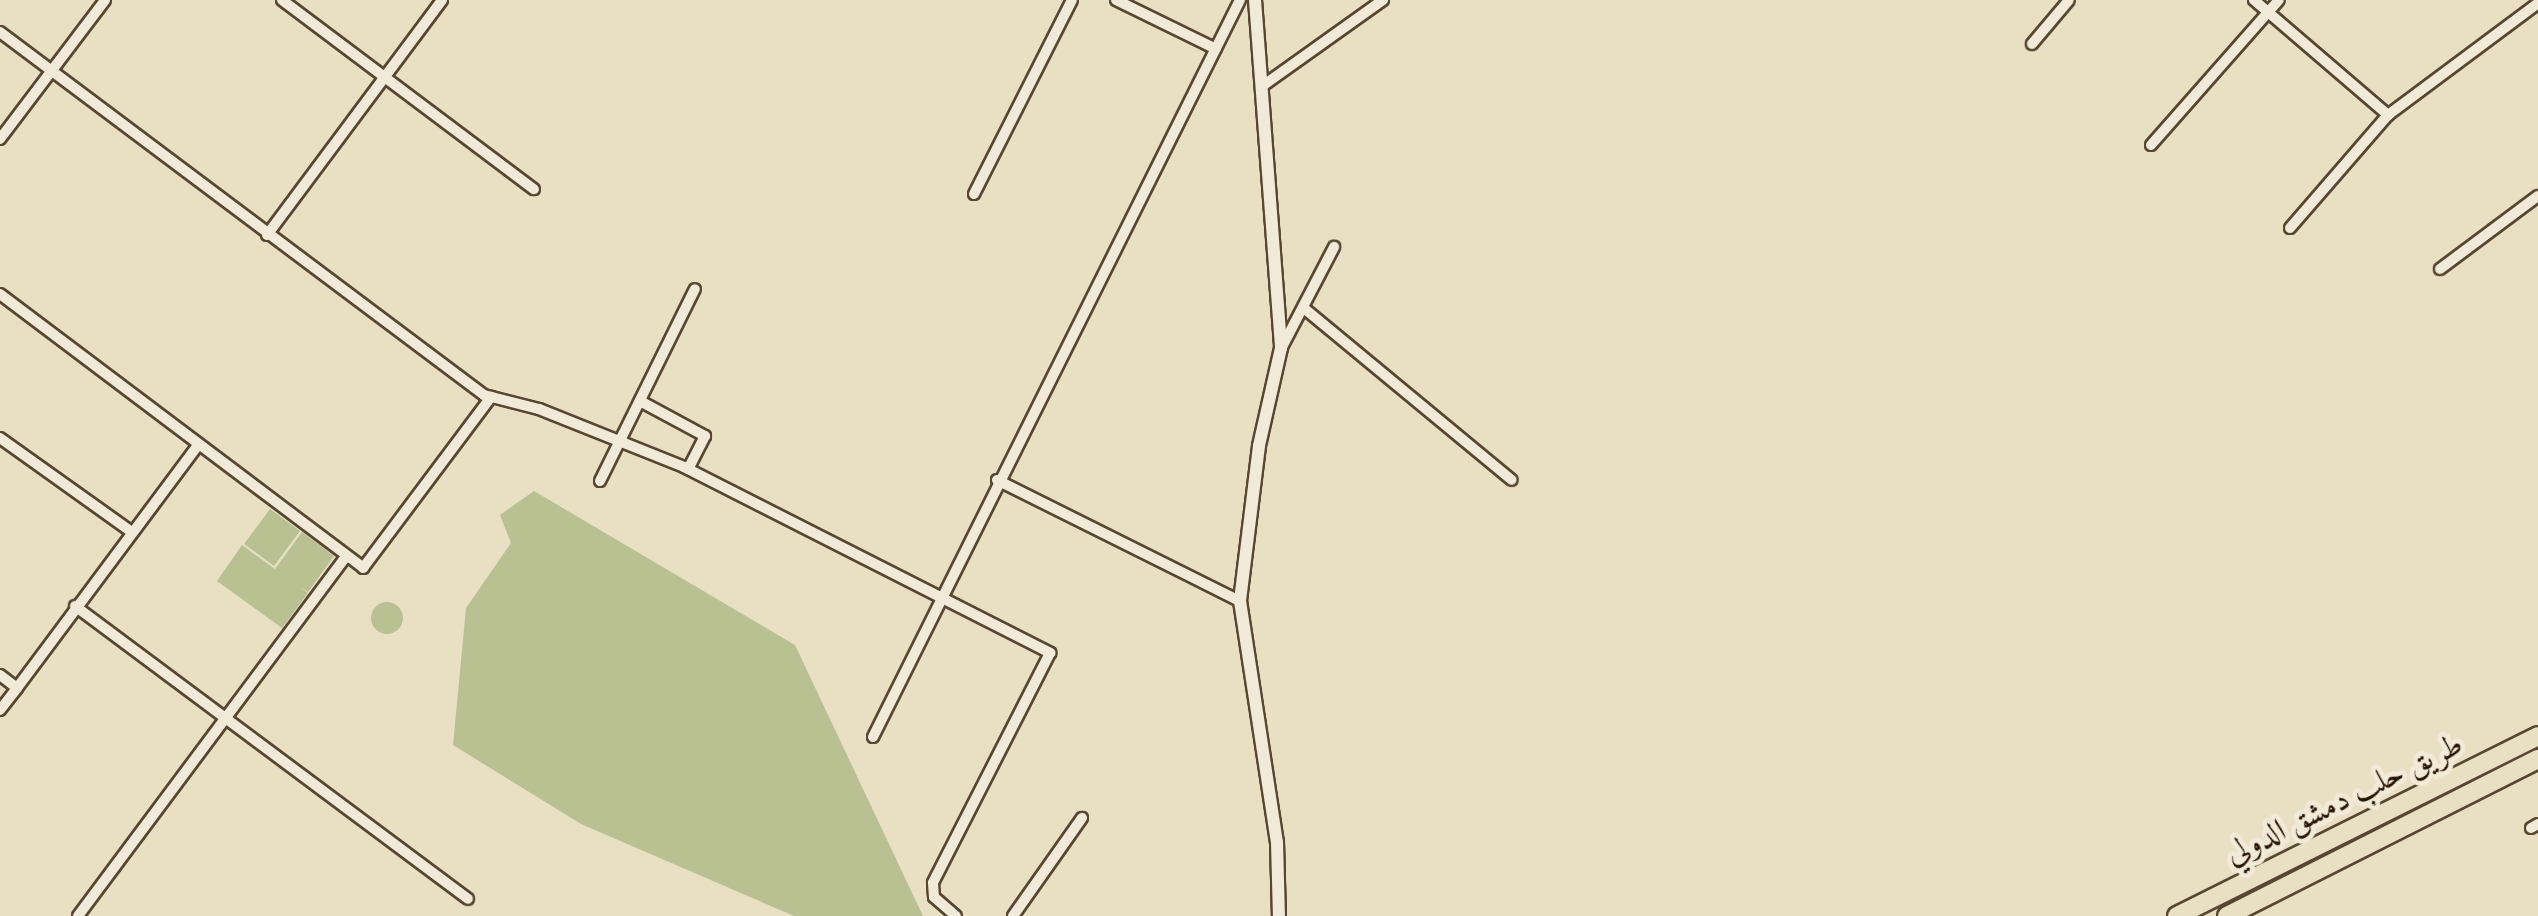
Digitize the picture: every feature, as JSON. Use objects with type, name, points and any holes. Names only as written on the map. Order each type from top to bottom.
[{"type":"highway","name":"طريق حلب دمشق الدولي","points":[[2178,916],[2538,736]]},
{"type":"highway","name":"طريق حلب دمشق الدولي","points":[[2227,916],[2538,759]]},
{"type":"street","points":[[0,139],[105,0]]},
{"type":"street","points":[[282,0],[534,189]]},
{"type":"street","points":[[267,234],[442,0]]},
{"type":"street","points":[[974,194],[1072,0]]},
{"type":"street","points":[[1116,0],[1131,3],[1216,48]]},
{"type":"street","points":[[873,737],[1240,0]]},
{"type":"street","points":[[1254,0],[1281,348],[1259,446],[1240,601],[1276,842],[1279,916]]},
{"type":"street","points":[[1262,87],[1384,0]]},
{"type":"street","points":[[2032,44],[2069,0]]},
{"type":"street","points":[[2254,0],[2388,114]]},
{"type":"street","points":[[2150,145],[2266,10],[2280,0]]},
{"type":"street","points":[[2290,228],[2388,114],[2538,3]]},
{"type":"street","points":[[0,32],[491,397],[688,469],[1050,653],[933,883],[934,897],[956,916]]},
{"type":"street","points":[[2440,269],[2538,196]]},
{"type":"street","points":[[1281,348],[1305,310],[1334,247]]},
{"type":"street","points":[[600,481],[695,289]]},
{"type":"street","points":[[0,294],[363,568],[491,397]]},
{"type":"street","points":[[1305,310],[1512,480]]},
{"type":"street","points":[[640,401],[705,436],[688,469]]},
{"type":"street","points":[[0,438],[132,532]]},
{"type":"street","points":[[0,710],[199,444]]},
{"type":"street","points":[[998,480],[1240,601]]},
{"type":"street","points":[[78,916],[346,556]]},
{"type":"street","points":[[76,606],[468,899]]},
{"type":"street","points":[[0,675],[17,688]]},
{"type":"street","points":[[1013,916],[1082,818]]},
{"type":"green space","points":[[534,491],[795,645],[923,916],[794,916],[581,824],[453,745],[466,608],[511,543],[500,515]]},
{"type":"green space","points":[[270,509],[300,531],[274,566],[244,544]]},
{"type":"green space","points":[[302,532],[334,556],[308,592],[300,587],[308,593],[282,628],[217,581],[242,545],[275,569]]},
{"type":"green space","points":[[387,602],[398,607],[403,618],[398,629],[387,634],[376,629],[371,618],[376,607]]}]
